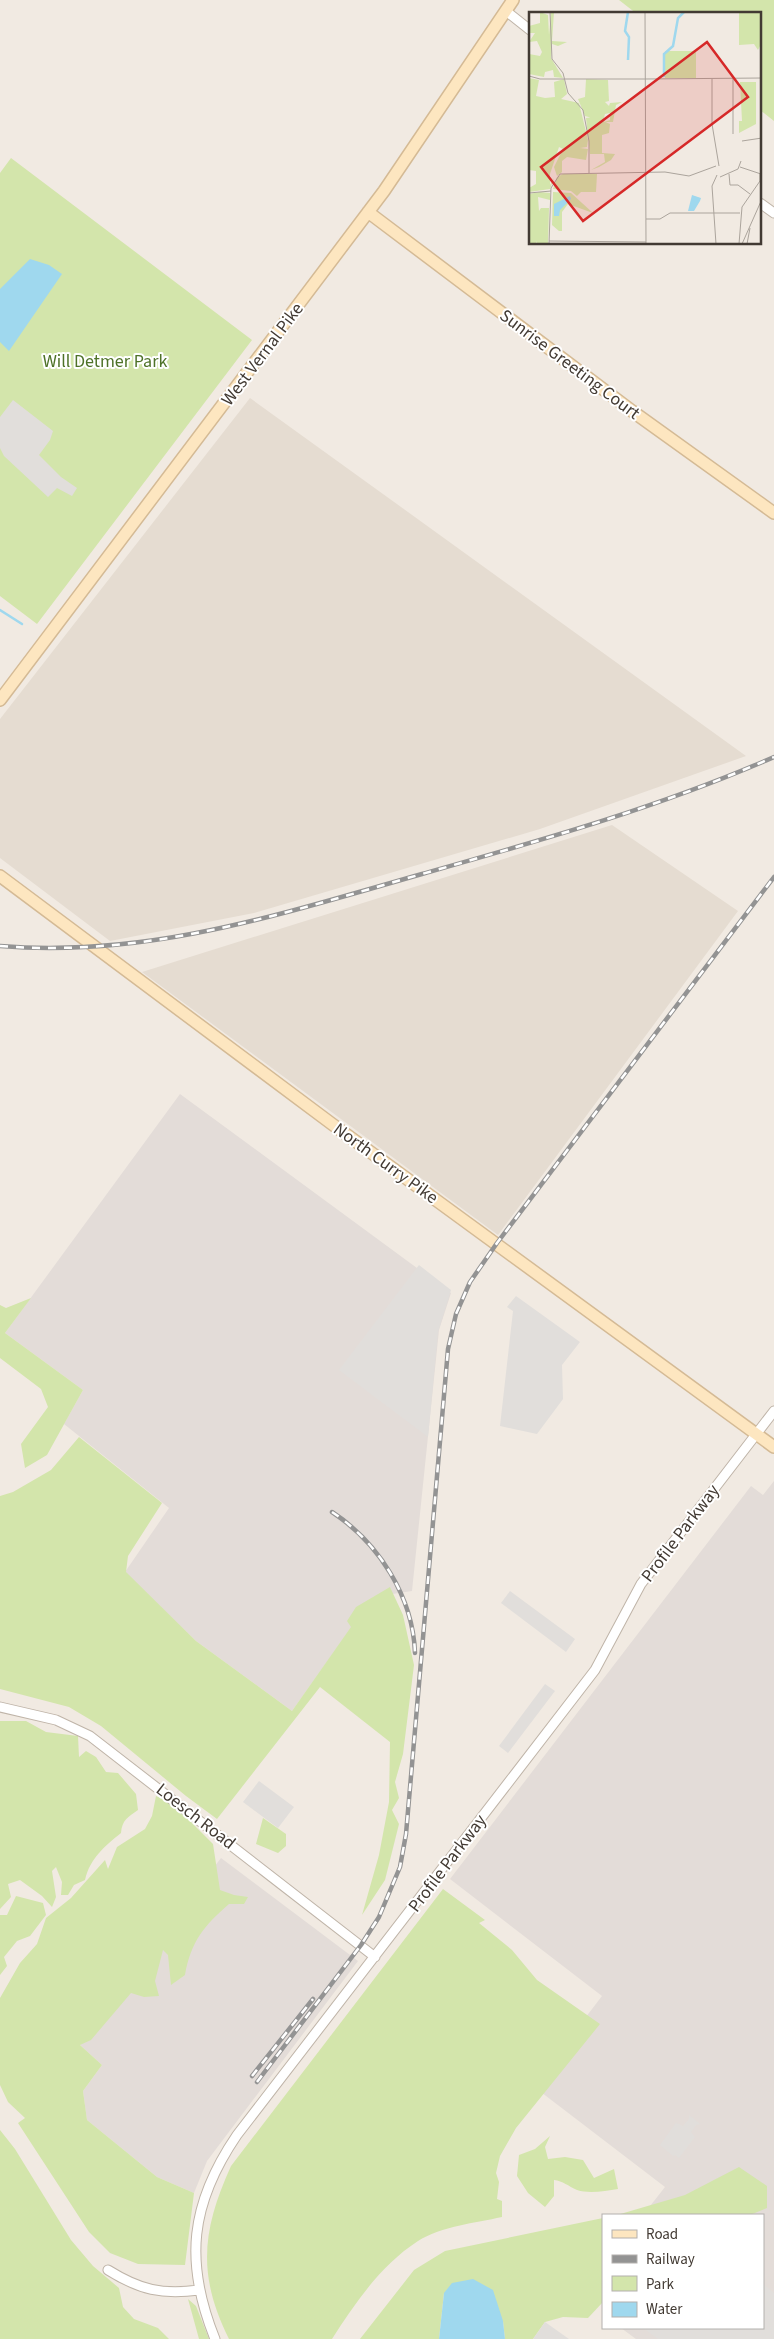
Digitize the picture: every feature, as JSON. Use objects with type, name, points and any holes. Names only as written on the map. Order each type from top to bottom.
[{"type":"main road","name":"West Vernal Pike","points":[[0,700],[368,212],[423,136],[513,0]]},
{"type":"main road","name":"Sunrise Greeting Court","points":[[368,212],[632,411],[774,513]]},
{"type":"main road","name":"North Curry Pike","points":[[0,876],[318,1113],[774,1447]]},
{"type":"street","points":[[506,11],[529,29]]},
{"type":"street","points":[[762,204],[774,213]]},
{"type":"street","name":"Profile Parkway","points":[[214,2339],[199,2290],[195,2258],[198,2220],[218,2165],[237,2136],[595,1670],[641,1584],[774,1411]]},
{"type":"street","name":"Loesch Road","points":[[0,1706],[56,1720],[90,1736],[375,1957]]},
{"type":"street","points":[[108,2270],[124,2280],[154,2292],[199,2290]]},
{"type":"shaded area","points":[[250,398],[746,756],[540,829],[254,913],[110,941],[0,858],[0,719]]},
{"type":"shaded area","points":[[13,400],[53,431],[50,440],[39,455],[61,477],[77,488],[72,496],[57,488],[48,497],[4,456],[0,448],[0,417]]},
{"type":"shaded area","points":[[612,825],[738,911],[498,1235],[142,972]]},
{"type":"shaded area","points":[[180,1094],[451,1293],[439,1330],[412,1591],[373,1597],[292,1711],[196,1641],[125,1572],[169,1508],[64,1424],[83,1390],[5,1333]]},
{"type":"shaded area","points":[[419,1265],[451,1290],[438,1332],[428,1437],[339,1370]]},
{"type":"shaded area","points":[[516,1296],[580,1342],[562,1365],[563,1399],[537,1434],[500,1426],[513,1311],[507,1307]]},
{"type":"shaded area","points":[[774,1481],[774,2339],[636,2339],[622,2329],[764,2329],[764,2214],[644,2214],[665,2187],[533,2086],[602,1996],[450,1879],[751,1486],[763,1495]]},
{"type":"shaded area","points":[[510,1591],[575,1639],[566,1652],[501,1603]]},
{"type":"shaded area","points":[[545,1684],[555,1691],[508,1753],[499,1746]]},
{"type":"shaded area","points":[[259,1781],[294,1807],[278,1828],[243,1802]]},
{"type":"shaded area","points":[[221,1858],[358,1961],[207,2161],[194,2193],[157,2177],[87,2120],[83,2091],[102,2065],[80,2045]]},
{"type":"shaded area","points":[[689,2115],[700,2124],[696,2125],[691,2132],[695,2137],[679,2158],[675,2155],[673,2156],[660,2145],[676,2123],[683,2126],[689,2119]]},
{"type":"shaded area","points":[[764,2285],[774,2293],[774,2339],[658,2339],[644,2329],[764,2329]]},
{"type":"shaded area","points":[[545,2322],[569,2339],[533,2339]]},
{"type":"green space","points":[[619,0],[774,0],[774,121],[762,112],[762,12],[634,12]]},
{"type":"green space","name":"Will Detmer Park","points":[[11,158],[252,340],[37,624],[0,596],[0,173]]},
{"type":"green space","points":[[31,1298],[5,1333],[83,1390],[47,1455],[25,1468],[21,1444],[48,1407],[41,1389],[0,1358],[0,1305],[6,1308]]},
{"type":"green space","points":[[79,1437],[162,1503],[128,1556],[126,1572],[196,1641],[292,1711],[351,1627],[347,1621],[356,1607],[390,1587],[403,1615],[414,1665],[403,1754],[395,1782],[399,1798],[392,1810],[399,1824],[385,1880],[362,1915],[379,1855],[389,1802],[390,1742],[320,1687],[217,1819],[101,1726],[69,1707],[0,1689],[0,1496],[13,1492],[51,1470]]},
{"type":"green space","points":[[0,1721],[26,1721],[46,1732],[78,1736],[79,1757],[86,1751],[96,1757],[106,1772],[118,1773],[136,1794],[138,1810],[126,1819],[121,1833],[94,1859],[85,1880],[74,1885],[68,1895],[61,1895],[62,1882],[56,1867],[52,1871],[56,1897],[52,1907],[42,1896],[20,1880],[8,1884],[11,1897],[0,1909]]},
{"type":"green space","points":[[156,1796],[172,1803],[213,1844],[220,1890],[248,1897],[244,1904],[229,1904],[206,1927],[195,1943],[185,1975],[171,1985],[168,1955],[163,1950],[155,1981],[159,1996],[144,1997],[131,1993],[91,2040],[80,2045],[102,2065],[83,2091],[87,2120],[157,2177],[194,2193],[185,2265],[138,2264],[110,2253],[89,2232],[18,2123],[25,2118],[8,2102],[0,2085],[0,1998],[20,1963],[37,1944],[46,1918],[71,1898],[105,1860],[108,1869],[117,1847],[145,1829],[152,1816]]},
{"type":"green space","points":[[263,1818],[286,1834],[286,1846],[278,1853],[256,1844]]},
{"type":"green space","points":[[443,1889],[485,1920],[479,1923],[512,1950],[537,1980],[600,2024],[516,2128],[500,2156],[496,2173],[499,2182],[497,2199],[502,2201],[502,2217],[448,2228],[418,2241],[392,2261],[381,2273],[360,2298],[332,2339],[229,2339],[212,2294],[207,2252],[214,2211],[231,2166]]},
{"type":"green space","points":[[16,1896],[43,1903],[46,1915],[30,1936],[17,1941],[4,1957],[7,1966],[0,1975],[0,1915],[7,1915]]},
{"type":"green space","points":[[0,2130],[15,2149],[71,2240],[93,2266],[119,2288],[123,2307],[134,2319],[158,2328],[169,2339],[0,2339]]},
{"type":"green space","points":[[550,2136],[545,2147],[548,2159],[565,2157],[583,2160],[594,2178],[614,2169],[618,2189],[587,2192],[577,2190],[554,2180],[554,2196],[545,2207],[528,2193],[517,2176],[519,2155],[535,2149]]},
{"type":"green space","points":[[739,2167],[767,2186],[767,2208],[752,2214],[620,2214],[685,2195]]},
{"type":"green space","points":[[602,2218],[602,2303],[588,2318],[563,2317],[545,2322],[533,2339],[505,2339],[503,2321],[444,2293],[439,2339],[360,2339],[414,2270],[445,2251]]},
{"type":"green space","points":[[188,2299],[196,2306],[209,2339],[199,2339]]},
{"type":"water","points":[[30,259],[49,265],[62,274],[9,351],[0,342],[0,289]]},
{"type":"water","points":[[473,2279],[493,2290],[503,2321],[505,2339],[439,2339],[444,2293],[452,2283]]},
{"type":"waterway","points":[[0,610],[22,624]]},
{"type":"railway","points":[[0,946],[55,948],[109,945],[162,939],[266,918],[600,822],[688,792],[774,757]]},
{"type":"railway","points":[[257,2082],[361,1945],[379,1917],[400,1867],[406,1834],[448,1349],[456,1314],[470,1282],[497,1243],[774,877]]},
{"type":"railway","points":[[332,1512],[365,1539],[390,1573],[408,1612],[413,1632],[415,1653]]},
{"type":"railway","points":[[252,2076],[313,1999]]}]
